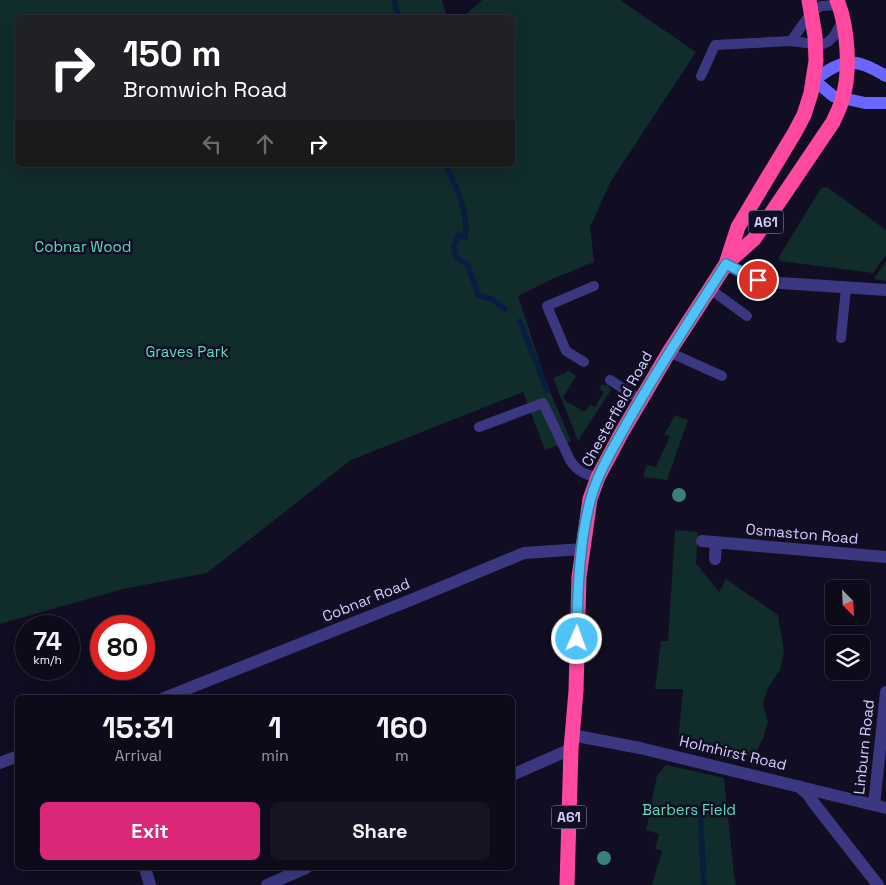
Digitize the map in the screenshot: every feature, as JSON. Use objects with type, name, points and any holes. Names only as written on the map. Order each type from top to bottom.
[{"type":"highway","name":"A61","points":[[810,6],[816,61],[814,80]]},
{"type":"highway","name":"A61","points":[[840,9],[846,37],[843,98]]},
{"type":"highway","name":"Chesterfield Road","points":[[726,264],[738,228],[804,115],[814,80]]},
{"type":"highway","name":"Chesterfield Road","points":[[567,885],[579,577],[590,499],[598,477],[669,352],[726,264],[754,239],[833,122],[843,98]]},
{"type":"main road","points":[[886,76],[856,62],[846,62],[837,65],[814,80],[833,96],[865,102],[886,103]]},
{"type":"street","points":[[726,264],[758,280],[886,290]]},
{"type":"street","name":"Osmaston Road","points":[[702,541],[886,557]]},
{"type":"street","points":[[715,559],[716,542]]},
{"type":"street","name":"Cobnar Road","points":[[172,695],[524,553],[583,549]]},
{"type":"street","name":"Linburn Road","points":[[880,807],[886,692]]},
{"type":"street","points":[[515,773],[572,742]]},
{"type":"street","name":"Holmhirst Road","points":[[572,742],[640,748],[880,807]]},
{"type":"street","points":[[0,763],[15,757]]},
{"type":"street","points":[[798,786],[808,794],[878,885]]},
{"type":"street","points":[[146,870],[150,885]]},
{"type":"street","points":[[267,885],[301,870]]},
{"type":"lane","points":[[701,76],[715,45],[791,41],[821,45],[828,42],[834,36],[840,9],[810,6],[791,41]]},
{"type":"lane","points":[[584,362],[566,351],[548,306],[594,286]]},
{"type":"lane","points":[[710,288],[747,316]]},
{"type":"lane","points":[[841,338],[846,288]]},
{"type":"lane","points":[[669,352],[722,376]]},
{"type":"lane","points":[[610,380],[641,400]]},
{"type":"lane","points":[[478,428],[543,402],[570,460],[576,468],[586,475],[598,477]]},
{"type":"green space","name":"Graves Park","points":[[0,0],[442,0],[446,15],[15,15],[15,167],[515,167],[515,15],[465,15],[482,0],[620,0],[696,52],[611,181],[590,227],[594,262],[552,279],[518,296],[547,384],[571,441],[545,450],[523,392],[351,460],[207,573],[123,589],[32,615],[15,615],[15,620],[0,624]]},
{"type":"green space","points":[[827,187],[886,230],[886,255],[873,273],[779,261],[779,257],[821,188]]},
{"type":"green space","points":[[886,261],[886,281],[874,279]]},
{"type":"green space","points":[[568,370],[576,376],[563,397],[566,401],[585,412],[590,404],[595,407],[604,392],[599,389],[602,384],[606,386],[607,384],[611,390],[578,441],[553,378]]},
{"type":"green space","points":[[675,415],[688,420],[667,480],[643,477],[647,465],[656,467],[670,436],[664,435]]},
{"type":"green space","points":[[675,530],[698,532],[696,563],[719,592],[726,579],[778,615],[784,651],[780,670],[768,688],[763,704],[768,722],[763,738],[753,758],[678,742],[683,689],[655,689],[661,641],[668,641]]},
{"type":"green space","name":"Barbers Field","points":[[666,765],[724,778],[736,885],[652,885],[662,851],[655,849],[659,834],[646,830],[657,775]]},
{"type":"waterway","points":[[394,0],[398,15]]},
{"type":"waterway","points":[[447,167],[461,200],[466,228],[465,237],[459,234],[454,247],[457,258],[468,265],[478,295],[492,299],[505,309]]},
{"type":"waterway","points":[[520,321],[547,390]]},
{"type":"waterway","points":[[702,807],[704,885]]},
{"type":"route","points":[[577,639],[579,577],[584,535],[590,499],[598,477],[669,352],[726,264],[758,280]]},
{"type":"park label","name":"Cobnar Wood","points":[[83,247]]}]
